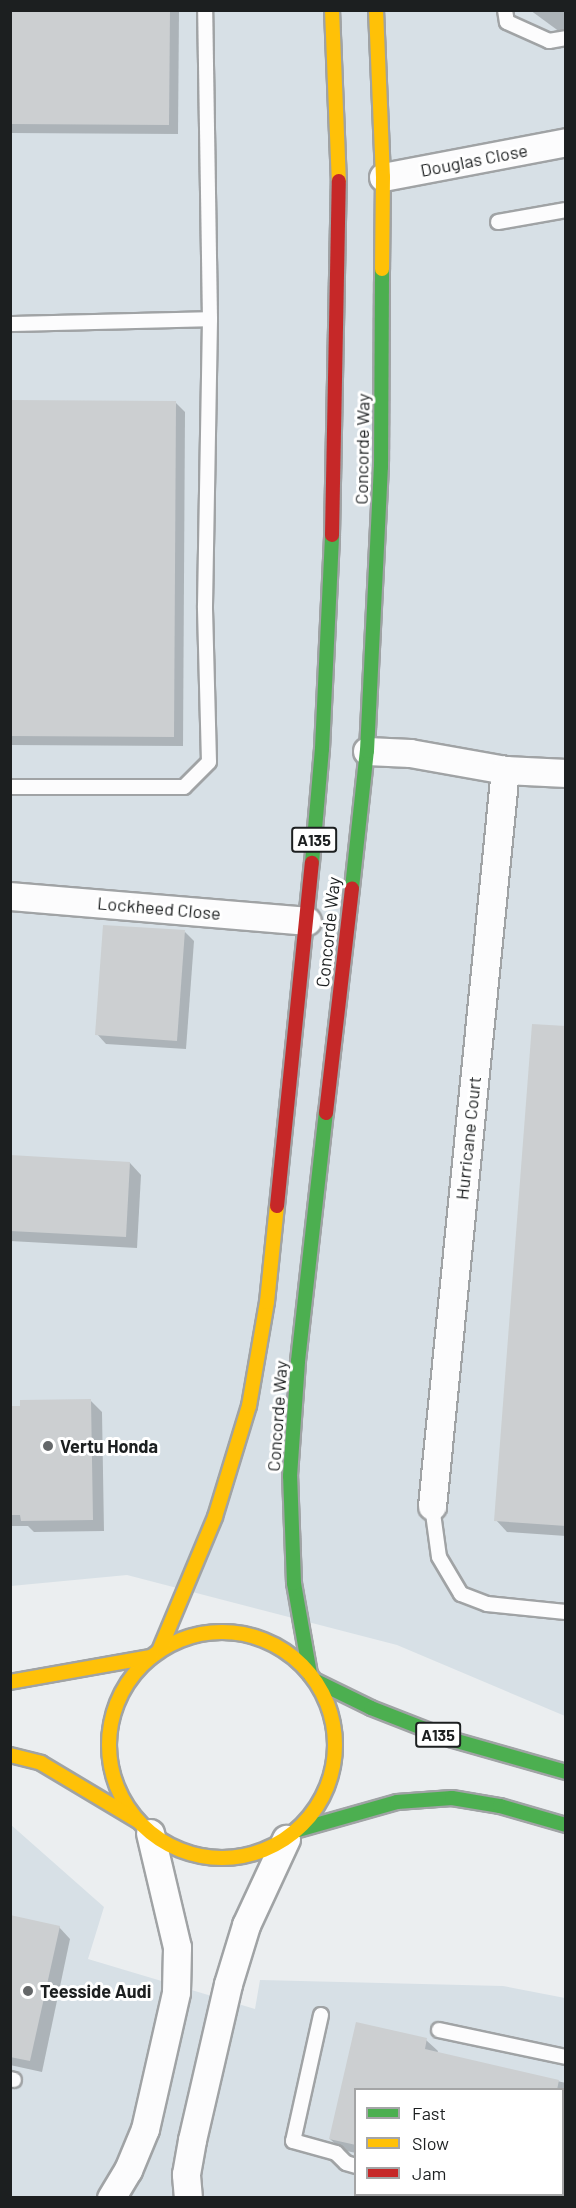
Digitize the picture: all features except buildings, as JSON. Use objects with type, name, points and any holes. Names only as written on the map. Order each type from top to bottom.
[{"type":"main road","name":"Concorde Way","points":[[155,1654],[215,1517],[249,1406],[267,1302],[307,921],[322,748],[335,469],[339,185],[332,10]]},
{"type":"main road","name":"Concorde Way","points":[[313,1678],[294,1583],[290,1476],[298,1361],[367,751],[381,467],[383,177],[376,10]]},
{"type":"main road","name":"A135","points":[[292,1834],[318,1806],[328,1786],[335,1749],[330,1709],[313,1678],[289,1654],[253,1636],[224,1632],[198,1634],[155,1654],[122,1692],[113,1715],[109,1743],[116,1784],[144,1827],[189,1854],[225,1859],[259,1853],[292,1834],[397,1802],[452,1798],[500,1806],[566,1825]]},
{"type":"main road","points":[[10,1682],[155,1654]]},
{"type":"main road","name":"A135","points":[[313,1678],[371,1708],[453,1740],[566,1772]]},
{"type":"main road","points":[[10,1755],[41,1763],[144,1827]]},
{"type":"street","name":"Douglas Close","points":[[383,177],[566,142]]},
{"type":"street","points":[[367,751],[410,753],[505,770],[566,773]]},
{"type":"street","name":"Hurricane Court","points":[[432,1506],[505,770]]},
{"type":"street","name":"Lockheed Close","points":[[10,896],[307,921]]},
{"type":"street","points":[[111,2198],[129,2170],[145,2129],[176,1992],[177,1947],[144,1827]]},
{"type":"street","points":[[188,2198],[186,2174],[192,2140],[228,1983],[246,1925],[292,1834]]},
{"type":"lane","points":[[10,787],[184,788],[209,762],[205,606],[210,320],[205,10]]},
{"type":"lane","points":[[505,10],[507,22],[549,41],[566,38]]},
{"type":"lane","points":[[498,222],[566,210]]},
{"type":"lane","points":[[10,324],[210,320]]},
{"type":"lane","points":[[432,1506],[439,1557],[461,1594],[487,1604],[566,1612]]},
{"type":"lane","points":[[321,2015],[293,2141],[336,2152],[346,2163],[354,2165]]},
{"type":"lane","points":[[439,2030],[566,2057]]},
{"type":"shaded area","points":[[11,11],[565,11],[565,1716],[397,1645],[127,1575],[11,1586]]},
{"type":"shaded area","points":[[10,1824],[104,1907],[88,1959],[255,2009],[260,1980],[503,1986],[565,1998],[565,2197],[11,2197]]},
{"type":"traffic: fast","points":[[352,888],[367,751],[381,467],[382,269]]},
{"type":"traffic: fast","points":[[312,863],[322,749],[332,535]]},
{"type":"traffic: fast","points":[[310,1674],[294,1583],[290,1476],[298,1361],[326,1113]]},
{"type":"traffic: fast","points":[[316,1681],[371,1708],[453,1740],[566,1772]]},
{"type":"traffic: fast","points":[[298,1830],[397,1802],[452,1798],[500,1806],[566,1825]]},
{"type":"traffic: slow","points":[[332,10],[339,181]]},
{"type":"traffic: slow","points":[[376,10],[383,177],[382,269]]},
{"type":"traffic: slow","points":[[159,1651],[215,1517],[249,1406],[267,1302],[277,1206]]},
{"type":"traffic: slow","points":[[222,1632],[255,1637],[265,1641],[285,1651],[302,1665],[316,1682],[326,1702],[330,1712],[335,1745],[330,1778],[326,1788],[316,1808],[302,1825],[285,1839],[265,1849],[255,1853],[222,1858],[189,1853],[179,1849],[159,1839],[142,1825],[128,1808],[118,1788],[114,1778],[109,1745],[114,1712],[118,1702],[128,1682],[142,1665],[159,1651],[179,1641],[189,1637],[222,1632]]},
{"type":"traffic: slow","points":[[10,1682],[151,1657]]},
{"type":"traffic: slow","points":[[10,1755],[41,1763],[138,1821]]},
{"type":"traffic: jam","points":[[332,535],[339,181]]},
{"type":"traffic: jam","points":[[277,1206],[312,863]]},
{"type":"traffic: jam","points":[[326,1113],[352,888]]},
{"type":"place","name":"Vertu Honda","points":[[48,1446]]},
{"type":"place","name":"Teesside Audi","points":[[28,1991]]}]
